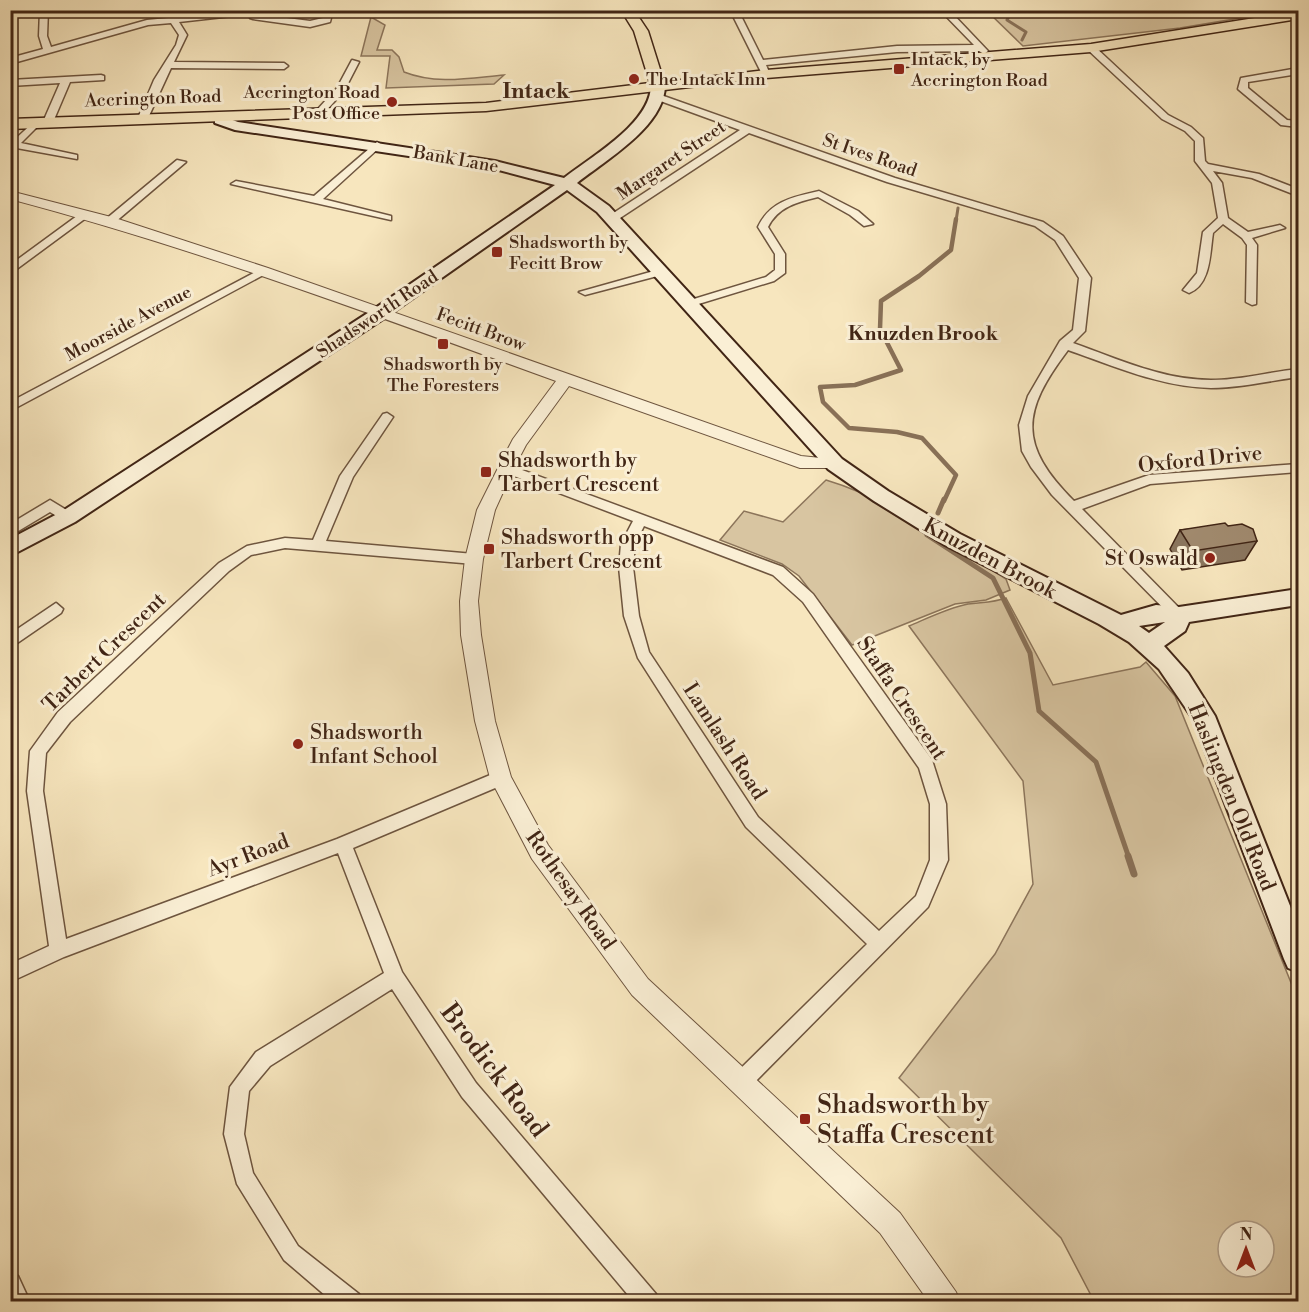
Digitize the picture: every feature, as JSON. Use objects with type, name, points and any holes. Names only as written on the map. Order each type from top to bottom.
[{"type":"main road","points":[[627,10],[641,30],[658,91]]},
{"type":"main road","name":"Accrington Road","points":[[10,124],[486,107],[658,91],[763,69],[986,52],[1092,48],[1299,15]]},
{"type":"main road","name":"Shadsworth Road","points":[[10,549],[68,517],[380,313],[567,183],[634,131],[651,111],[658,91]]},
{"type":"main road","name":"Bank Lane","points":[[220,116],[220,120],[235,126],[377,145],[495,165],[567,183],[614,218],[688,304],[835,464]]},
{"type":"main road","name":"Knuzden Brook","points":[[835,464],[869,489],[945,536],[1120,626],[1149,645]]},
{"type":"main road","points":[[1120,626],[1164,612],[1179,615],[1299,597]]},
{"type":"main road","points":[[1149,645],[1178,625],[1179,615]]},
{"type":"main road","name":"Haslingden Old Road","points":[[1149,645],[1173,668],[1203,716],[1299,959]]},
{"type":"street","points":[[44,10],[43,36],[47,49]]},
{"type":"street","points":[[247,15],[268,10]]},
{"type":"street","points":[[10,61],[170,15],[247,15],[310,24],[327,20],[329,10]]},
{"type":"street","points":[[734,10],[763,69]]},
{"type":"street","points":[[944,10],[986,52]]},
{"type":"street","points":[[143,118],[159,80],[170,64],[183,35],[170,15]]},
{"type":"street","points":[[1092,48],[1165,117],[1188,129],[1200,140],[1200,161],[1217,183],[1223,219],[1246,236],[1252,246],[1252,302]]},
{"type":"street","points":[[319,113],[341,89],[355,62]]},
{"type":"street","points":[[170,64],[284,66]]},
{"type":"street","points":[[1299,71],[1244,80],[1243,89],[1284,123],[1299,124]]},
{"type":"street","points":[[10,82],[101,78]]},
{"type":"street","points":[[66,80],[43,122],[14,145],[74,157]]},
{"type":"street","name":"St Ives Road","points":[[658,91],[746,130],[902,184],[1039,224],[1059,238],[1064,249],[1076,262],[1085,278],[1079,331],[1064,344],[1032,398],[1023,426],[1028,450],[1049,484],[1179,615]]},
{"type":"street","name":"Margaret Street","points":[[614,218],[746,130]]},
{"type":"street","points":[[316,200],[377,145]]},
{"type":"street","points":[[110,221],[181,162]]},
{"type":"street","points":[[1205,167],[1244,172],[1265,179],[1283,190],[1299,192]]},
{"type":"street","points":[[236,184],[316,200],[387,218]]},
{"type":"street","points":[[688,304],[770,279],[781,271],[780,254],[763,227],[767,216],[785,203],[819,194],[854,213],[868,224]]},
{"type":"street","name":"Fecitt Brow","points":[[10,195],[110,221],[263,271],[800,462],[835,464]]},
{"type":"street","points":[[11,270],[86,215]]},
{"type":"street","points":[[1189,290],[1202,273],[1208,232],[1223,219]]},
{"type":"street","points":[[1246,236],[1280,228]]},
{"type":"street","name":"Moorside Avenue","points":[[10,407],[263,271]]},
{"type":"street","points":[[585,292],[661,272]]},
{"type":"street","points":[[1064,344],[1148,372],[1194,383],[1226,383],[1299,373]]},
{"type":"street","name":"Rothesay Road","points":[[565,380],[519,443],[506,468],[486,510],[474,558],[469,601],[471,635],[484,721],[501,778],[540,852],[640,987],[890,1223],[946,1302]]},
{"type":"street","points":[[318,544],[347,476],[387,417]]},
{"type":"street","name":"Staffa Crescent","points":[[506,468],[778,571],[808,598],[926,765],[938,804],[939,860],[922,901],[741,1082]]},
{"type":"street","name":"Oxford Drive","points":[[1073,507],[1149,480],[1299,468]]},
{"type":"street","points":[[10,531],[50,505],[68,517]]},
{"type":"street","name":"Lamlash Road","points":[[641,519],[628,544],[626,557],[633,633],[643,654],[752,822],[879,943]]},
{"type":"street","name":"Tarbert Crescent","points":[[59,950],[35,790],[38,751],[64,717],[237,557],[271,545],[318,544],[474,558]]},
{"type":"street","points":[[10,642],[56,609]]},
{"type":"street","name":"Ayr Road","points":[[10,973],[59,950],[343,844],[501,778]]},
{"type":"street","name":"Brodick Road","points":[[343,844],[395,977],[469,1089],[648,1302]]},
{"type":"street","points":[[351,1302],[291,1254],[244,1177],[234,1134],[240,1087],[263,1059],[395,977]]},
{"type":"street","points":[[10,1284],[19,1302]]},
{"type":"shaded area","points":[[268,10],[329,11],[320,23],[270,20],[247,15]]},
{"type":"shaded area","points":[[987,11],[1282,11],[1180,28],[1023,46]]},
{"type":"shaded area","points":[[371,17],[385,25],[377,50],[392,50],[399,57],[404,72],[441,79],[504,75],[494,84],[386,88],[390,56],[361,56]]},
{"type":"shaded area","points":[[826,480],[850,488],[896,510],[1006,579],[1010,590],[986,600],[955,604],[852,645],[799,576],[782,564],[720,540],[744,511],[783,522]]},
{"type":"shaded area","points":[[1006,598],[1053,685],[1140,667],[1146,662],[1175,696],[1298,1000],[1298,1301],[1094,1301],[1061,1238],[899,1078],[995,954],[1033,884],[1023,781],[909,626],[961,606]]},
{"type":"building","points":[[1225,523],[1228,526],[1242,524],[1253,529],[1257,541],[1193,551],[1180,530]]},
{"type":"waterway","points":[[1012,10],[1007,20],[1026,32],[1022,40]]},
{"type":"waterway","name":"Knuzden Brook","points":[[956,221],[958,208]]},
{"type":"waterway","name":"Knuzden Brook","points":[[944,501],[956,475],[922,438],[897,432],[849,428],[823,402],[820,387],[855,385],[901,370],[880,329],[881,301],[919,276],[951,250],[956,219]]},
{"type":"waterway","name":"Knuzden Brook","points":[[938,513],[944,499]]},
{"type":"waterway","name":"Knuzden Brook","points":[[927,535],[993,578],[1030,653],[1039,711],[1096,762],[1129,858]]},
{"type":"waterway","name":"Knuzden Brook","points":[[1128,856],[1134,874]]},
{"type":"place","name":"Intack, by Accrington Road","points":[[899,69]]},
{"type":"place","name":"The Intack Inn","points":[[634,79]]},
{"type":"place","name":"Accrington Road Post Office","points":[[392,102]]},
{"type":"place","name":"Shadsworth by Fecitt Brow","points":[[497,252]]},
{"type":"place","name":"Shadsworth by The Foresters","points":[[443,344]]},
{"type":"place","name":"Shadsworth by Tarbert Crescent","points":[[486,472]]},
{"type":"place","name":"Shadsworth opp Tarbert Crescent","points":[[489,549]]},
{"type":"place","name":"St Oswald","points":[[1210,558]]},
{"type":"place","name":"Shadsworth Infant School","points":[[298,744]]},
{"type":"place","name":"Shadsworth by Staffa Crescent","points":[[805,1119]]},
{"type":"district","name":"Intack","points":[[536,90]]},
{"type":"district","name":"Knuzden Brook","points":[[923,333]]}]
